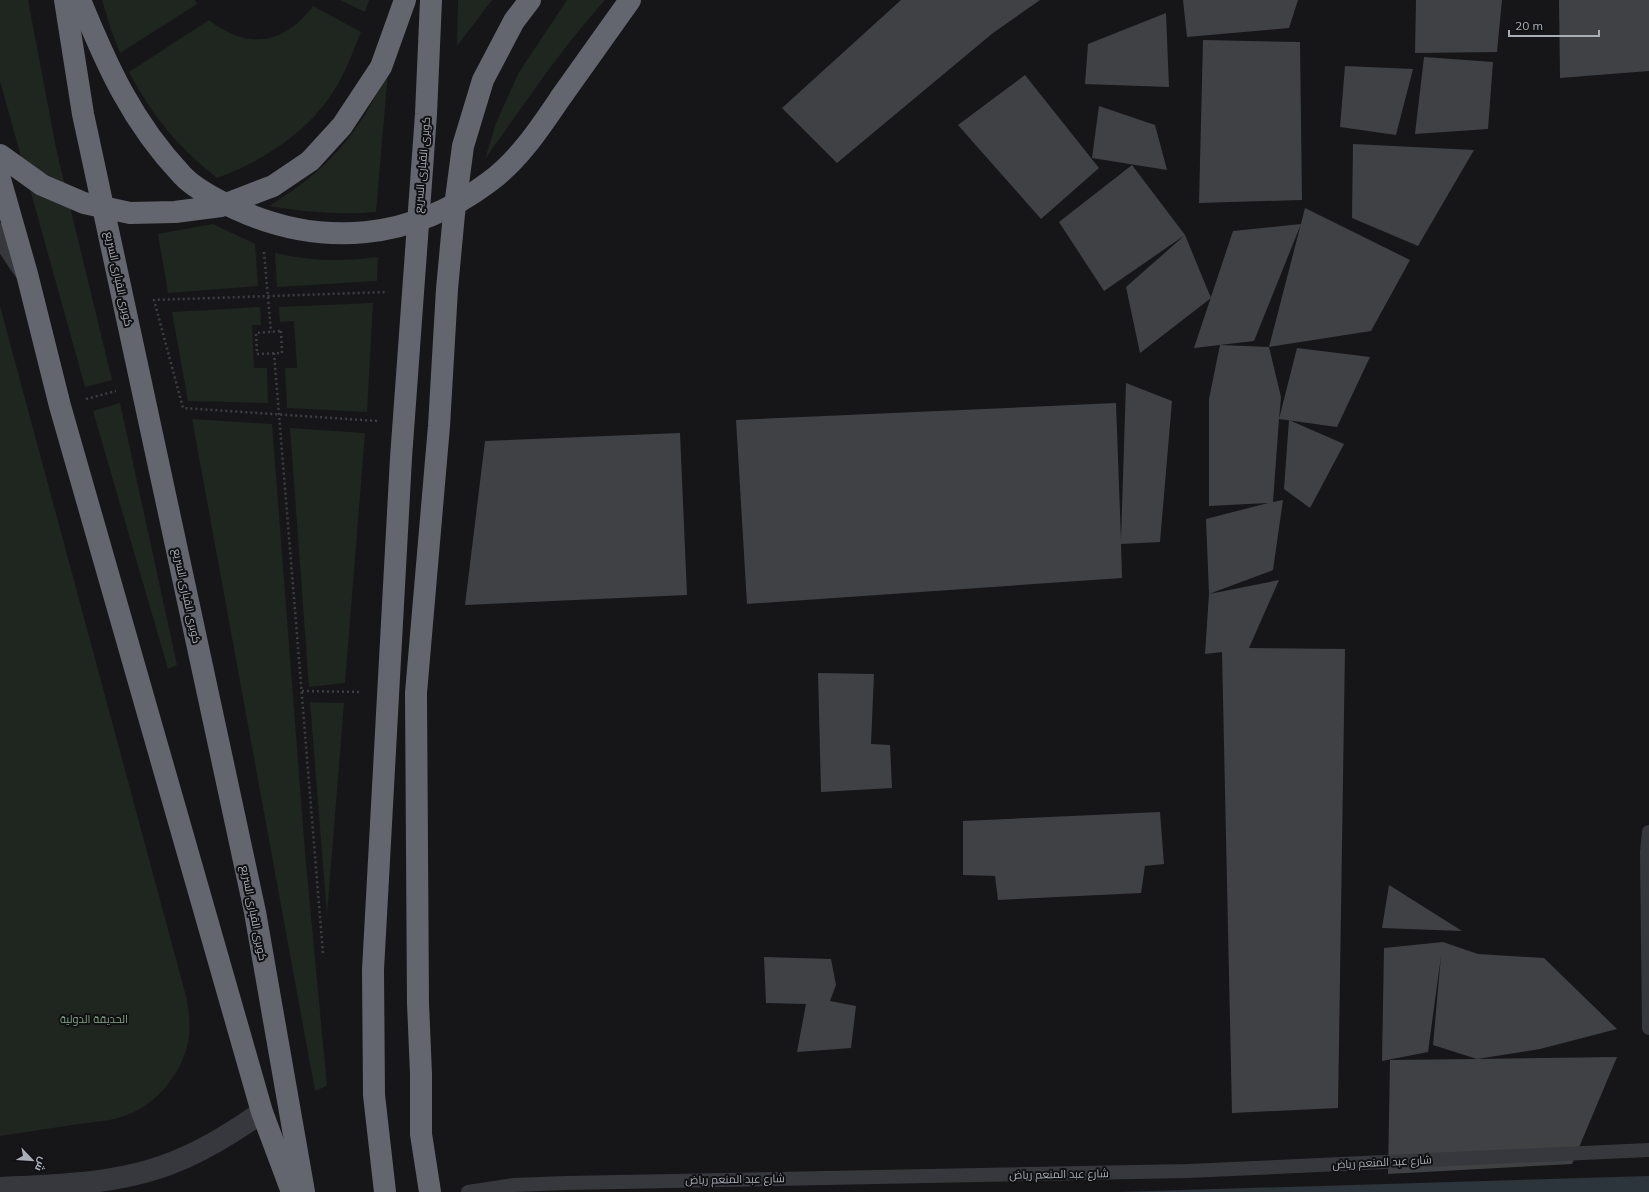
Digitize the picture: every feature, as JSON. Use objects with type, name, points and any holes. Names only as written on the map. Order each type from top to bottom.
[{"type":"highway","name":"كوبرى القبارى السريع","points":[[65,0],[85,121],[255,912],[304,1192]]},
{"type":"highway","points":[[80,0],[117,85],[141,124],[159,149],[184,177],[218,200],[256,218],[295,229],[337,234],[378,232],[418,221],[456,204],[490,182],[520,153],[630,0]]},
{"type":"highway","points":[[0,155],[42,185],[84,203],[130,213],[175,212],[221,206],[273,186],[310,160],[342,126],[380,68],[405,0]]},
{"type":"highway","name":"كوبرى القبارى السريع","points":[[385,1192],[374,1095],[373,970],[401,458],[426,114],[431,0]]},
{"type":"highway","points":[[430,1192],[422,1134],[418,1003],[416,693],[438,434],[448,282],[454,214],[463,146],[483,80],[514,21],[530,0]]},
{"type":"highway","points":[[0,179],[27,274],[60,406],[262,1112],[292,1192]]},
{"type":"street","points":[[0,234],[27,274]]},
{"type":"street","points":[[0,1188],[110,1180],[147,1171],[184,1158],[220,1140],[262,1112]]},
{"type":"lane","points":[[1649,832],[1647,852],[1649,1028]]},
{"type":"lane","name":"شارع عبد المنعم رياض","points":[[468,1192],[514,1185],[566,1182],[1188,1171],[1649,1150]]},
{"type":"path","points":[[264,252],[271,332]]},
{"type":"path","points":[[378,422],[183,408],[154,300],[393,292]]},
{"type":"path","points":[[281,331],[282,353],[257,354],[256,333],[271,332],[281,331]]},
{"type":"path","points":[[274,353],[323,954]]},
{"type":"path","points":[[302,691],[363,692]]},
{"type":"green space","points":[[0,0],[28,0],[57,153],[112,380],[85,387],[0,81]]},
{"type":"green space","points":[[102,0],[195,0],[197,4],[120,53]]},
{"type":"green space","points":[[340,0],[369,0],[365,12]]},
{"type":"green space","points":[[458,0],[492,0],[457,46]]},
{"type":"green space","points":[[567,0],[605,0],[573,38],[485,159],[496,123],[519,72]]},
{"type":"green space","points":[[313,6],[361,32],[339,82],[316,114],[287,141],[253,162],[217,178],[190,154],[167,130],[147,103],[129,72],[209,20],[223,30],[237,36],[251,39],[264,39],[290,29],[302,19]]},
{"type":"green space","points":[[388,72],[376,212],[322,212],[269,206],[309,178],[339,149],[353,133],[365,115]]},
{"type":"green space","points":[[213,224],[255,244],[258,286],[168,293],[158,234]]},
{"type":"green space","points":[[275,253],[302,258],[327,260],[352,260],[378,257],[377,281],[277,287]]},
{"type":"green space","points":[[373,303],[367,412],[287,408],[285,368],[297,368],[294,321],[280,322],[279,307]]},
{"type":"green space","name":"الحديقة الدولية","points":[[0,306],[187,1000],[190,1027],[185,1055],[174,1077],[158,1096],[138,1110],[109,1120],[0,1136]]},
{"type":"green space","points":[[260,307],[261,325],[252,325],[254,368],[267,368],[268,403],[188,401],[172,312]]},
{"type":"green space","points":[[120,403],[177,665],[168,669],[93,411]]},
{"type":"green space","points":[[192,419],[272,424],[305,852],[327,1086],[315,1091]]},
{"type":"green space","points":[[290,428],[365,433],[345,683],[309,687]]},
{"type":"green space","points":[[310,702],[344,703],[327,915]]},
{"type":"shaded area","points":[[1649,1176],[1649,1192],[1118,1192]]},
{"type":"building","points":[[901,0],[1040,0],[993,33],[837,163],[782,108]]},
{"type":"building","points":[[1183,0],[1298,0],[1289,28],[1187,37]]},
{"type":"building","points":[[1416,0],[1502,0],[1497,52],[1415,53]]},
{"type":"building","points":[[1559,0],[1649,0],[1649,71],[1560,78]]},
{"type":"building","points":[[1166,13],[1169,87],[1085,84],[1088,44]]},
{"type":"building","points":[[1203,40],[1300,42],[1302,200],[1199,203]]},
{"type":"building","points":[[1424,57],[1493,62],[1488,129],[1415,134]]},
{"type":"building","points":[[1345,66],[1413,69],[1396,135],[1340,127]]},
{"type":"building","points":[[1025,75],[1099,168],[1041,219],[958,125]]},
{"type":"building","points":[[1099,106],[1155,125],[1167,170],[1092,158]]},
{"type":"building","points":[[1353,144],[1474,150],[1418,246],[1352,218]]},
{"type":"building","points":[[1132,165],[1185,235],[1104,291],[1059,222]]},
{"type":"building","points":[[1305,208],[1410,260],[1371,331],[1269,347]]},
{"type":"building","points":[[1301,224],[1254,341],[1194,348],[1233,231]]},
{"type":"building","points":[[1185,235],[1211,298],[1140,353],[1126,287]]},
{"type":"building","points":[[1220,345],[1269,347],[1281,397],[1273,502],[1283,500],[1273,570],[1209,594],[1206,519],[1268,503],[1209,506],[1209,399]]},
{"type":"building","points":[[1297,348],[1370,357],[1337,427],[1279,419]]},
{"type":"building","points":[[1126,383],[1172,401],[1160,542],[1121,544],[1122,578],[747,604],[736,420],[1116,403],[1121,540]]},
{"type":"building","points":[[1289,420],[1344,444],[1310,508],[1284,489]]},
{"type":"building","points":[[680,433],[687,595],[465,605],[485,441]]},
{"type":"building","points":[[1279,580],[1249,648],[1345,649],[1338,1108],[1232,1113],[1222,652],[1205,654],[1209,594]]},
{"type":"building","points":[[818,673],[874,674],[871,744],[890,745],[892,788],[821,792]]},
{"type":"building","points":[[1160,812],[1164,864],[1145,866],[1141,893],[998,900],[995,876],[963,875],[963,821]]},
{"type":"building","points":[[1389,885],[1462,931],[1382,928]]},
{"type":"building","points":[[1443,942],[1478,954],[1544,958],[1617,1029],[1540,1049],[1477,1059],[1433,1045],[1441,956],[1428,1052],[1382,1061],[1384,948]]},
{"type":"building","points":[[764,957],[831,959],[836,985],[830,1001],[856,1006],[851,1048],[797,1052],[806,1004],[766,1003]]},
{"type":"building","points":[[1617,1057],[1572,1164],[1388,1174],[1390,1060]]}]
